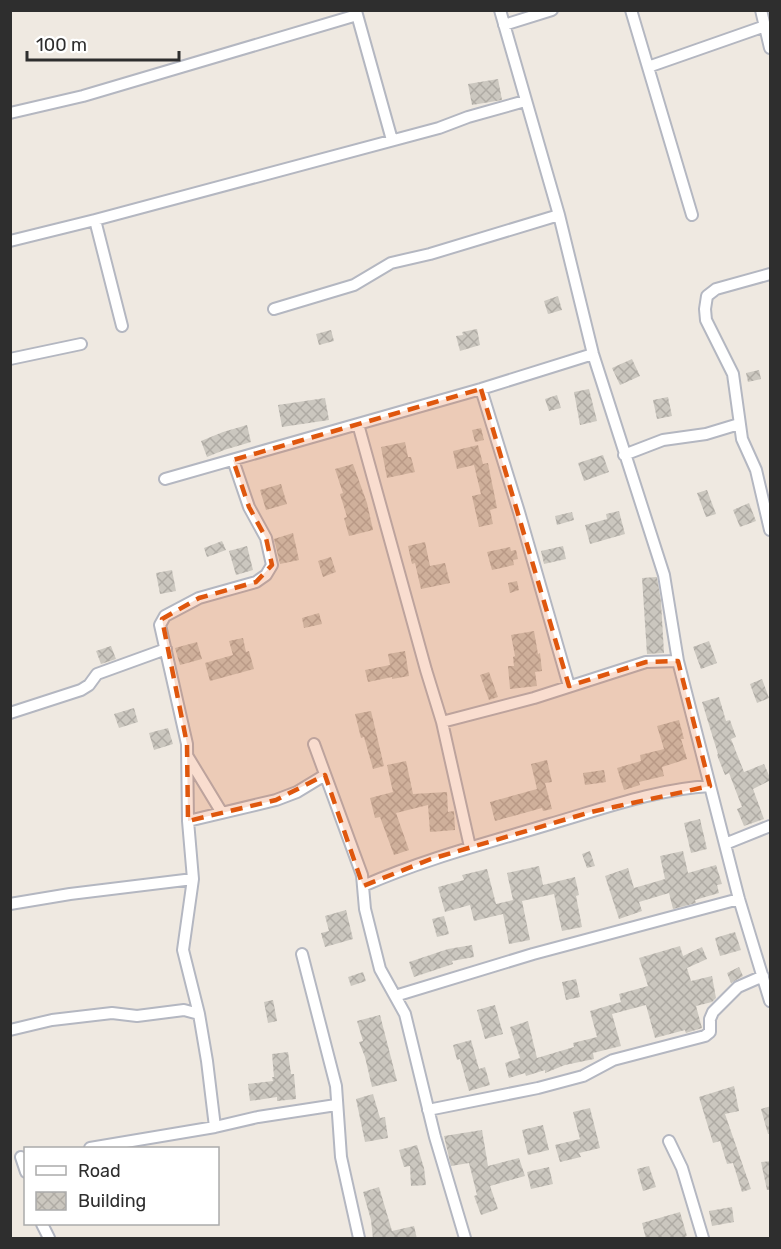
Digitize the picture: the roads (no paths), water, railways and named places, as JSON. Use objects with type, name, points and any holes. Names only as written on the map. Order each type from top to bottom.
[{"type":"street","points":[[500,10],[559,215],[593,354],[664,575],[678,661],[739,899],[771,1001]]},
{"type":"street","points":[[504,25],[552,10]]},
{"type":"street","points":[[631,10],[692,215]]},
{"type":"street","points":[[761,10],[771,48]]},
{"type":"street","points":[[10,112],[82,96],[356,13],[392,140]]},
{"type":"street","points":[[648,67],[765,26]]},
{"type":"street","points":[[10,241],[439,128],[468,117],[525,101]]},
{"type":"street","points":[[274,309],[361,283],[391,263],[430,254],[559,215]]},
{"type":"street","points":[[95,220],[123,326]]},
{"type":"street","points":[[771,274],[716,289],[707,296],[705,309],[706,320],[733,374],[742,439],[756,470],[771,530]]},
{"type":"street","points":[[10,359],[81,344]]},
{"type":"street","points":[[165,479],[481,389],[593,354]]},
{"type":"street","points":[[481,389],[569,686]]},
{"type":"street","points":[[358,424],[442,722],[471,847]]},
{"type":"street","points":[[624,455],[663,440],[706,434],[739,424]]},
{"type":"street","points":[[214,1127],[199,1014],[183,950],[193,879],[188,821],[188,757],[184,725],[160,625],[165,616],[199,598],[256,582],[266,575],[272,565],[266,538],[249,507],[233,460]]},
{"type":"street","points":[[10,712],[81,690],[89,685],[98,674],[166,649]]},
{"type":"street","points":[[442,722],[523,701],[646,662],[678,661]]},
{"type":"street","points":[[314,744],[362,875],[365,909],[380,969],[396,996],[410,1029],[428,1110],[465,1239]]},
{"type":"street","points":[[188,757],[222,813]]},
{"type":"street","points":[[188,821],[286,797],[325,775]]},
{"type":"street","points":[[363,886],[431,859],[636,799],[692,787],[710,786]]},
{"type":"street","points":[[725,844],[771,826]]},
{"type":"street","points":[[10,904],[193,879]]},
{"type":"street","points":[[396,996],[533,954],[739,899]]},
{"type":"street","points":[[302,954],[336,1086],[336,1105],[346,1182],[359,1239]]},
{"type":"street","points":[[428,1110],[538,1088],[583,1076],[613,1060],[705,1036],[710,1032],[711,1015],[734,991],[763,976]]},
{"type":"street","points":[[10,1030],[52,1020],[112,1013],[137,1016],[184,1010],[199,1014]]},
{"type":"street","points":[[101,1147],[258,1117],[336,1105]]},
{"type":"street","points":[[669,1141],[682,1168],[703,1239]]},
{"type":"street","points":[[42,1225],[49,1239]]}]
